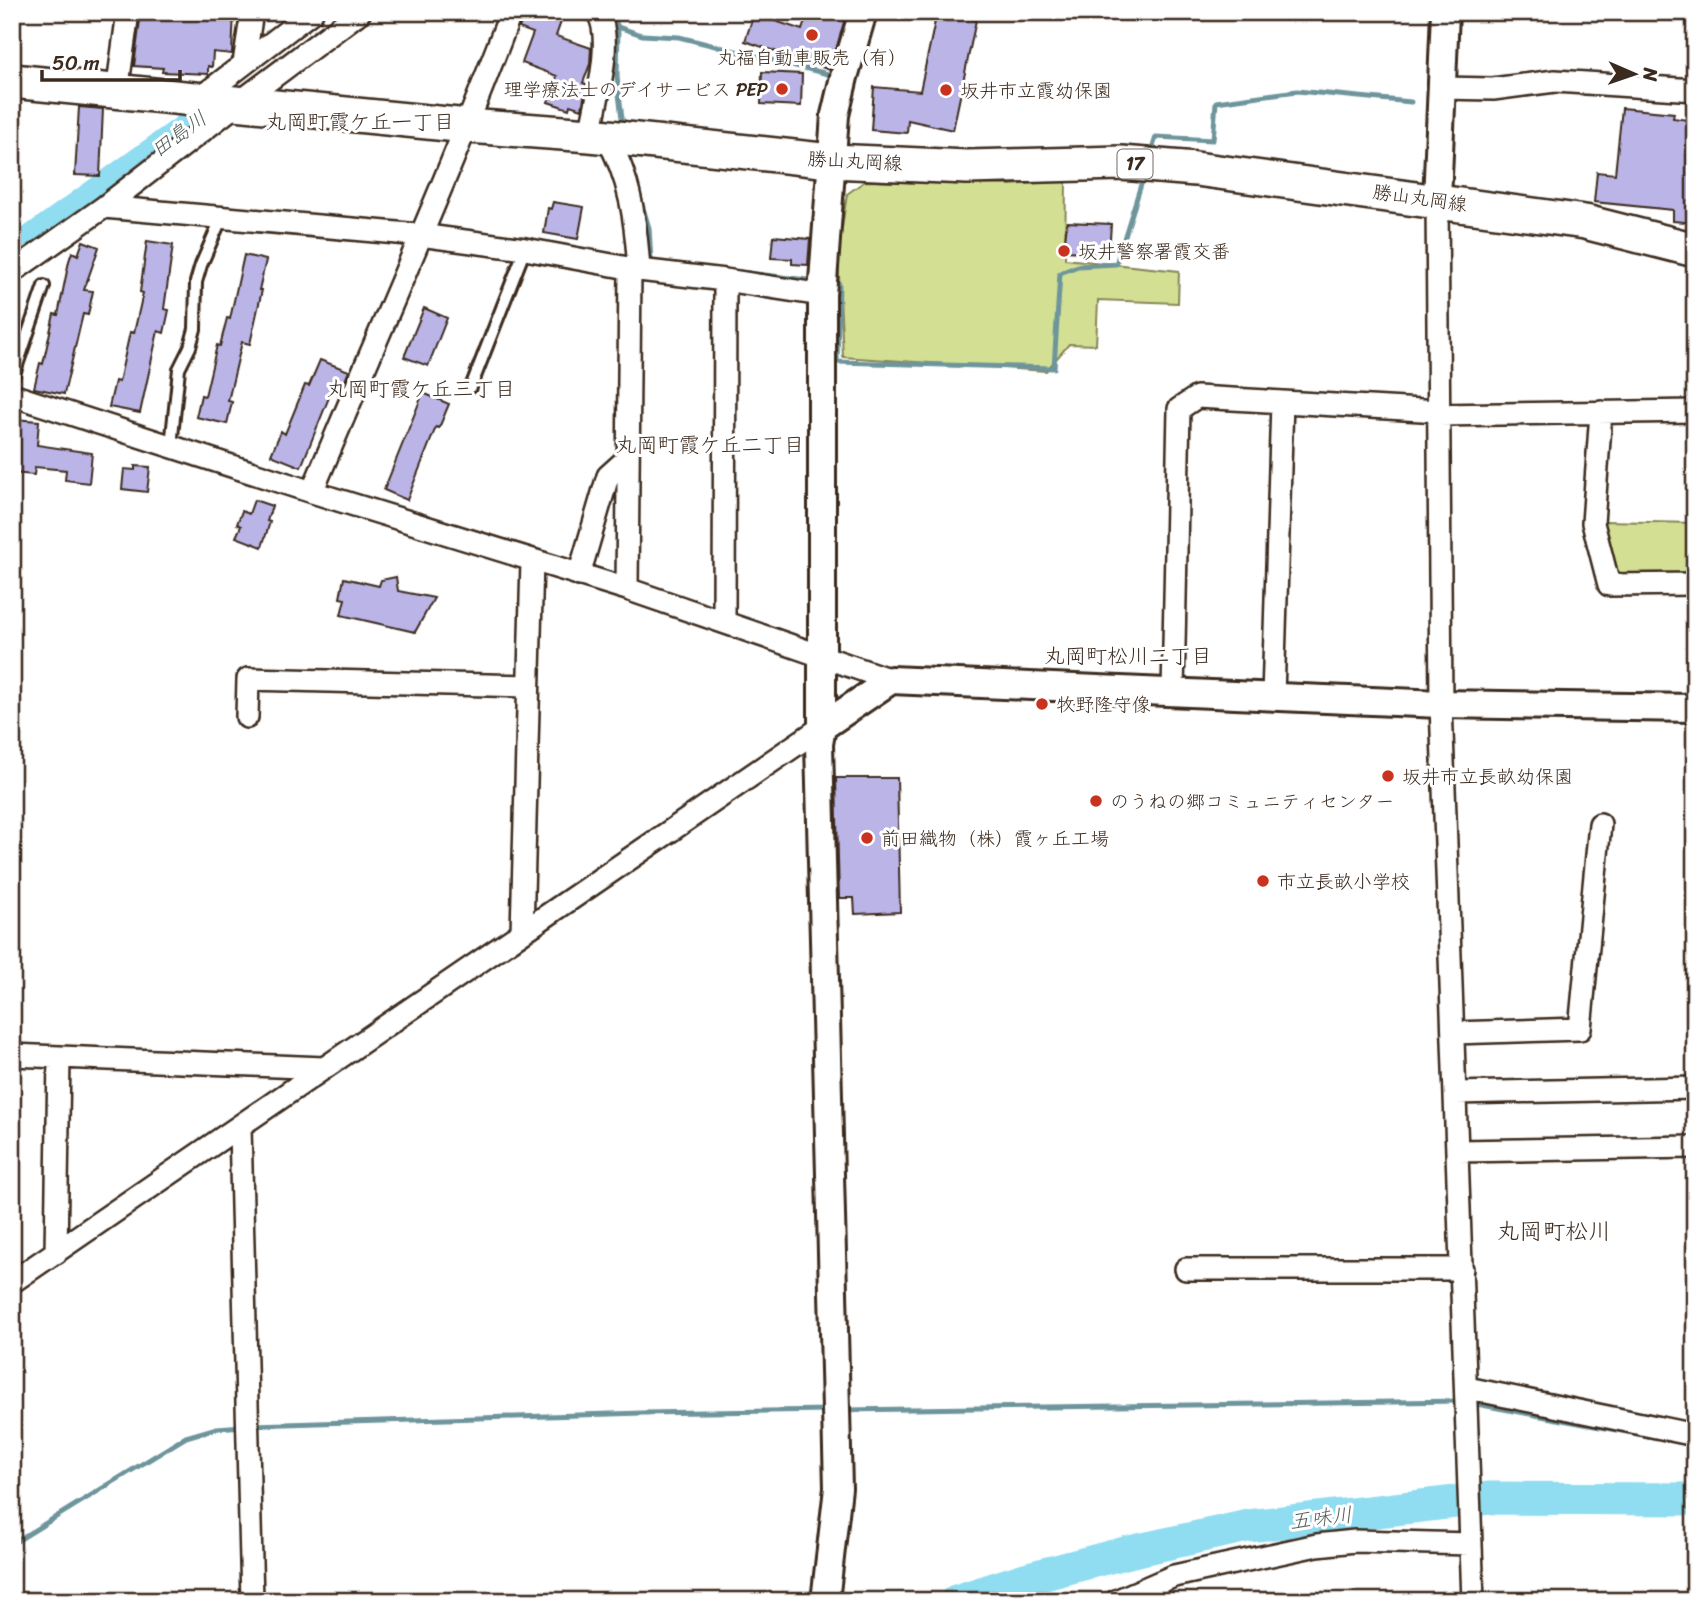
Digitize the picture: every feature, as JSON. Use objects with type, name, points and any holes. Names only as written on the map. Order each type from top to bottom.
[{"type":"main road","name":"勝山丸岡線","points":[[12,81],[468,126],[598,136],[831,161],[967,167],[1121,163],[1196,169],[1585,222],[1695,250]]},
{"type":"street","points":[[117,92],[128,12]]},
{"type":"street","points":[[244,63],[252,12]]},
{"type":"street","points":[[197,100],[312,12]]},
{"type":"street","points":[[12,272],[104,207],[360,12]]},
{"type":"street","points":[[312,492],[468,126],[511,12]]},
{"type":"street","points":[[597,12],[601,18],[606,42],[598,136],[625,180],[635,222],[627,589]]},
{"type":"street","points":[[825,1601],[838,1488],[819,744],[822,727],[822,295],[835,115],[863,12]]},
{"type":"street","points":[[1445,12],[1437,200],[1441,704],[1473,1601]]},
{"type":"street","points":[[1441,88],[1493,89],[1555,81],[1695,90]]},
{"type":"street","points":[[104,207],[420,234],[635,269],[822,295]]},
{"type":"street","points":[[724,622],[725,280]]},
{"type":"street","points":[[12,395],[312,492],[627,589],[891,680],[1441,704],[1695,708]]},
{"type":"street","points":[[1173,692],[1179,409],[1197,397],[1438,413],[1695,411]]},
{"type":"street","points":[[1273,697],[1282,402]]},
{"type":"street","points":[[1601,412],[1593,523],[1609,585],[1695,584]]},
{"type":"street","points":[[579,575],[608,476],[628,458]]},
{"type":"street","points":[[522,932],[532,561]]},
{"type":"street","points":[[247,717],[248,679],[528,686]]},
{"type":"street","points":[[12,1282],[891,680]]},
{"type":"street","points":[[1453,1033],[1580,1029],[1600,824]]},
{"type":"street","points":[[12,1055],[324,1068]]},
{"type":"street","points":[[56,1253],[59,1057]]},
{"type":"street","points":[[1456,1093],[1695,1088]]},
{"type":"street","points":[[240,1127],[252,1601]]},
{"type":"street","points":[[1458,1151],[1695,1147]]},
{"type":"street","points":[[1186,1269],[1462,1269]]},
{"type":"street","points":[[1467,1388],[1695,1435]]},
{"type":"street","points":[[1116,1601],[1174,1576],[1317,1545],[1355,1541],[1470,1541]]},
{"type":"lane","points":[[172,446],[179,369],[195,329],[196,282],[222,217]]},
{"type":"lane","points":[[471,387],[525,249]]},
{"type":"lane","points":[[12,380],[44,286]]},
{"type":"green space","points":[[865,181],[1010,185],[1066,181],[1065,259],[1179,271],[1178,303],[1098,300],[1096,345],[1069,344],[1046,371],[843,357],[838,255],[847,194]]},
{"type":"green space","points":[[1603,521],[1695,523],[1695,580],[1611,580]]},
{"type":"building","points":[[141,12],[234,12],[232,54],[213,52],[212,67],[208,66],[208,74],[162,72],[163,68],[134,66]]},
{"type":"building","points":[[525,12],[552,12],[563,16],[556,36],[591,48],[590,64],[583,83],[586,87],[582,109],[570,105],[569,109],[548,102],[557,76],[522,63],[533,33],[519,28]]},
{"type":"building","points":[[808,12],[847,12],[830,70],[745,41],[754,14],[802,30]]},
{"type":"building","name":"坂井市立霞幼保園","points":[[937,12],[976,20],[953,130],[908,120],[907,133],[871,130],[874,87],[920,91]]},
{"type":"building","name":"理学療法士のデイサービス PEP","points":[[762,72],[802,74],[801,106],[761,104]]},
{"type":"building","points":[[79,107],[103,109],[100,176],[75,175]]},
{"type":"building","points":[[1622,108],[1674,113],[1673,118],[1695,121],[1695,223],[1673,221],[1673,210],[1594,202],[1597,172],[1615,174]]},
{"type":"building","points":[[553,202],[584,207],[578,239],[544,233],[548,208],[551,209]]},
{"type":"building","points":[[1067,222],[1111,224],[1109,253],[1064,251]]},
{"type":"building","points":[[773,236],[810,239],[808,265],[792,264],[792,259],[771,258]]},
{"type":"building","points":[[83,241],[99,247],[84,290],[93,291],[88,315],[83,314],[64,394],[34,388],[40,363],[43,364],[54,314],[58,315],[72,252],[78,255]]},
{"type":"building","points":[[147,241],[173,245],[164,309],[169,310],[164,333],[158,331],[140,413],[109,407],[115,381],[119,382],[130,332],[134,333],[143,293],[140,292]]},
{"type":"building","points":[[244,255],[266,260],[250,344],[242,342],[228,401],[232,402],[227,424],[196,417],[201,395],[205,396],[217,345],[220,346],[227,318],[230,319]]},
{"type":"building","points":[[424,308],[447,318],[428,366],[404,357]]},
{"type":"building","points":[[320,360],[349,371],[340,393],[332,390],[301,467],[271,455],[281,431],[285,434],[305,385],[309,386]]},
{"type":"building","points":[[423,393],[449,404],[439,428],[436,427],[407,500],[384,490]]},
{"type":"building","points":[[12,419],[39,421],[37,445],[92,453],[89,483],[65,480],[66,470],[35,467],[34,475],[12,473]]},
{"type":"building","points":[[135,466],[150,467],[147,492],[122,489],[124,469],[135,470]]},
{"type":"building","points":[[254,500],[272,506],[262,547],[236,537],[241,526],[237,524],[242,511],[249,514]]},
{"type":"building","points":[[396,577],[398,591],[434,598],[415,632],[341,615],[345,599],[340,598],[344,578],[379,586],[381,580]]},
{"type":"building","name":"前田織物（株）霞ヶ丘工場","points":[[836,778],[897,778],[900,912],[855,914],[854,898],[839,898]]},
{"type":"waterway","points":[[610,12],[618,27],[617,77],[623,127]]},
{"type":"waterway","points":[[618,27],[642,35],[679,37],[828,74]]},
{"type":"waterway","points":[[1151,153],[1156,137],[1213,140],[1216,102],[1297,91],[1411,102]]},
{"type":"waterway","name":"田島川","points":[[12,256],[212,112]]},
{"type":"waterway","points":[[829,283],[839,284],[837,362],[1054,368],[1060,273],[1078,266],[1116,264],[1144,175]]},
{"type":"waterway","points":[[641,201],[649,228],[651,261],[656,262]]},
{"type":"waterway","points":[[739,272],[816,281]]},
{"type":"waterway","points":[[845,1410],[1461,1401]]},
{"type":"waterway","points":[[1471,1403],[1654,1437]]},
{"type":"waterway","points":[[253,1425],[828,1410]]},
{"type":"waterway","points":[[12,1544],[186,1437],[217,1428],[243,1426]]},
{"type":"waterway","name":"五味川","points":[[956,1601],[1025,1579],[1129,1552],[1248,1526],[1490,1498],[1695,1499]]},
{"type":"place","name":"丸福自動車販売（有）","points":[[812,35]]},
{"type":"place","name":"理学療法士のデイサービス PEP","points":[[782,89]]},
{"type":"place","name":"坂井市立霞幼保園","points":[[946,90]]},
{"type":"place","name":"坂井警察署霞交番","points":[[1064,251]]},
{"type":"place","name":"牧野隆守像","points":[[1042,704]]},
{"type":"place","name":"坂井市立長畝幼保園","points":[[1388,776]]},
{"type":"place","name":"のうねの郷コミュニティセンター","points":[[1096,801]]},
{"type":"place","name":"前田織物（株）霞ヶ丘工場","points":[[867,838]]},
{"type":"place","name":"市立長畝小学校","points":[[1263,881]]},
{"type":"district","name":"丸岡町霞ケ丘一丁目","points":[[360,122]]},
{"type":"district","name":"丸岡町霞ケ丘三丁目","points":[[421,389]]},
{"type":"district","name":"丸岡町霞ケ丘二丁目","points":[[710,445]]},
{"type":"district","name":"丸岡町松川二丁目","points":[[1128,656]]},
{"type":"district","name":"丸岡町松川","points":[[1554,1231]]}]
